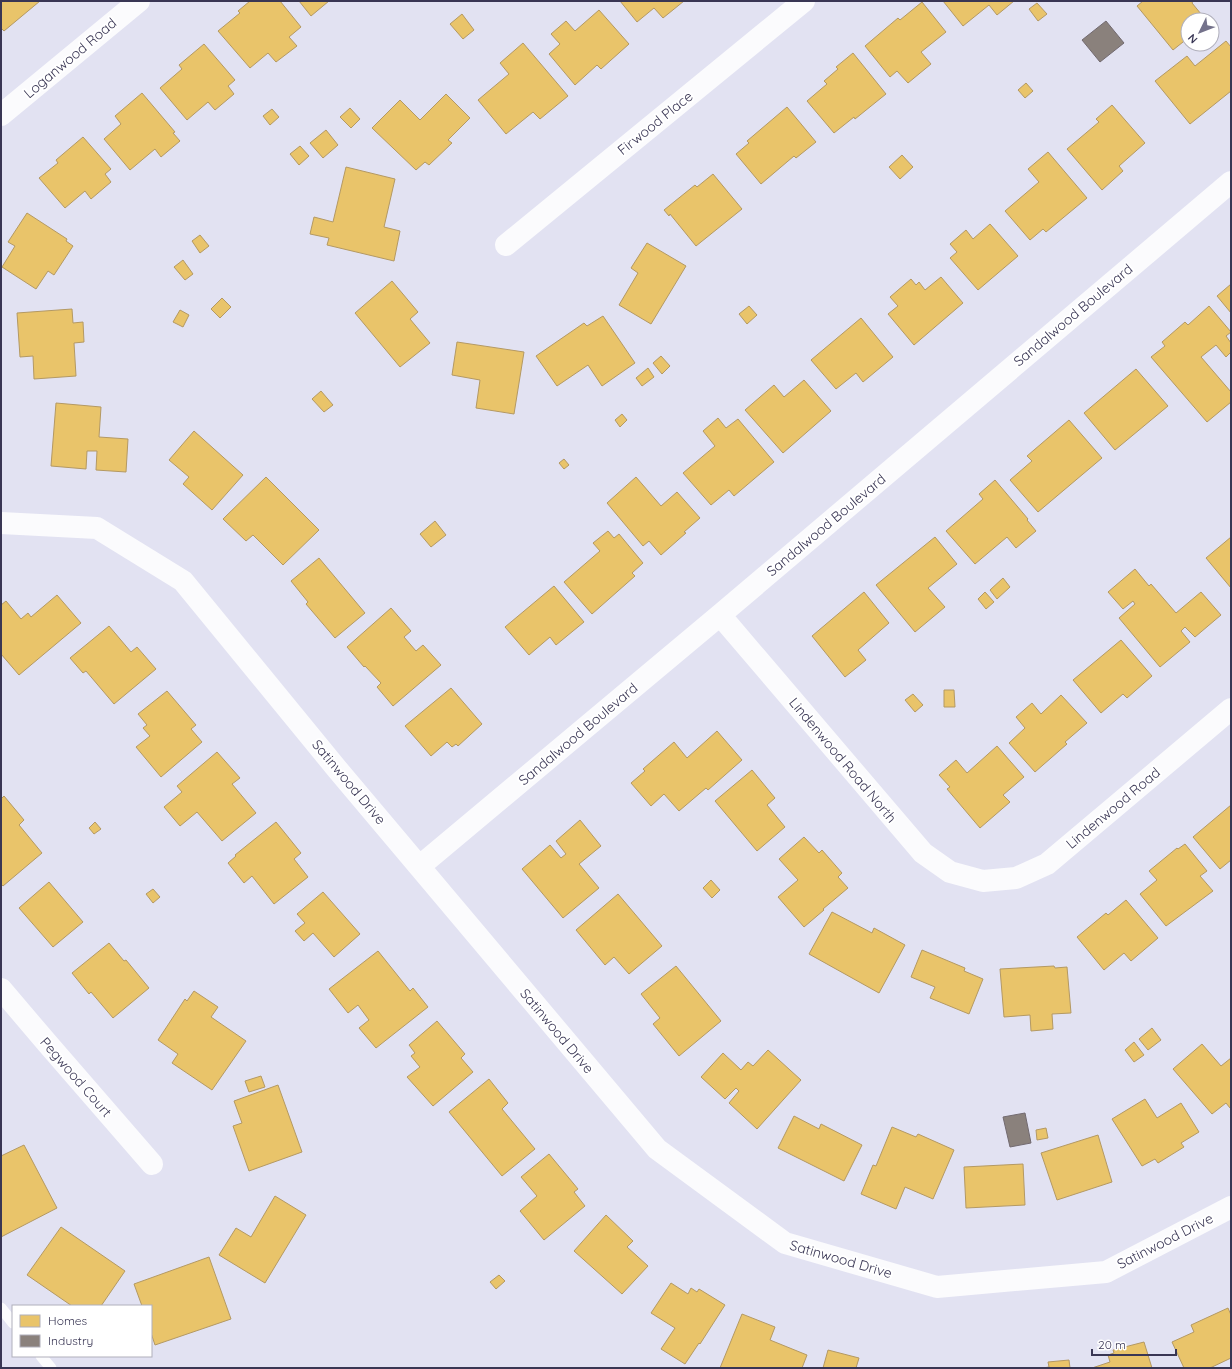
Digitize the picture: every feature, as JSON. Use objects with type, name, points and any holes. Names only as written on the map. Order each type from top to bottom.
[{"type":"street","name":"Loganwood Road","points":[[1,115],[139,1]]},
{"type":"street","name":"Firwood Place","points":[[506,245],[804,1]]},
{"type":"street","name":"Sandalwood Boulevard","points":[[420,866],[720,615],[1231,182]]},
{"type":"street","name":"Satinwood Drive","points":[[1,523],[96,528],[183,581],[337,769],[657,1149],[784,1243],[937,1287],[1106,1272],[1231,1207]]},
{"type":"street","name":"Lindenwood Road North","points":[[720,615],[923,853],[950,872],[983,881]]},
{"type":"street","name":"Lindenwood Road","points":[[983,881],[1016,878],[1047,864],[1231,709]]},
{"type":"street","name":"Pegwood Court","points":[[1,989],[152,1164]]},
{"type":"lane","points":[[1,1308],[12,1322]]},
{"type":"lane","points":[[42,1357],[51,1368]]},
{"type":"building: Homes","points":[[1,1],[40,1],[4,31],[1,28]]},
{"type":"building: Homes","points":[[250,1],[280,1],[301,27],[289,37],[297,46],[276,62],[268,53],[250,68],[218,31],[240,13],[238,11]]},
{"type":"building: Homes","points":[[299,1],[329,1],[311,16]]},
{"type":"building: Homes","points":[[620,1],[684,1],[663,18],[654,8],[637,22]]},
{"type":"building: Homes","points":[[943,1],[1014,1],[997,15],[989,5],[963,26]]},
{"type":"building: Homes","points":[[1143,1],[1193,1],[1192,3],[1199,12],[1180,12],[1180,44],[1173,50],[1137,6]]},
{"type":"building: Homes","points":[[922,2],[946,32],[921,52],[931,64],[908,83],[897,71],[890,77],[865,46],[898,18],[900,20]]},
{"type":"building: Homes","points":[[1037,3],[1047,14],[1038,21],[1029,9]]},
{"type":"building: Homes","points":[[599,10],[629,44],[601,69],[597,65],[575,85],[549,54],[560,44],[551,34],[566,21],[575,31]]},
{"type":"building: Homes","points":[[462,14],[474,30],[463,39],[450,24]]},
{"type":"building: Homes","points":[[1226,41],[1231,47],[1231,91],[1190,124],[1155,81],[1187,56],[1195,66],[1212,52],[1220,52],[1220,46]]},
{"type":"building: Homes","points":[[523,43],[568,96],[540,119],[533,112],[506,134],[478,100],[509,74],[500,63]]},
{"type":"building: Homes","points":[[204,44],[235,80],[228,86],[234,94],[215,110],[208,102],[187,120],[160,88],[182,69],[179,65]]},
{"type":"building: Homes","points":[[853,53],[886,94],[855,119],[854,117],[834,133],[807,101],[827,84],[824,81],[838,69],[836,67]]},
{"type":"building: Homes","points":[[1026,83],[1033,91],[1025,98],[1018,90]]},
{"type":"building: Homes","points":[[142,93],[175,132],[173,133],[180,141],[161,157],[155,149],[130,170],[104,139],[121,124],[115,116]]},
{"type":"building: Homes","points":[[446,94],[470,118],[448,140],[452,143],[429,165],[425,162],[416,170],[372,128],[400,100],[420,120]]},
{"type":"building: Homes","points":[[1112,105],[1145,143],[1119,166],[1123,171],[1102,190],[1067,149],[1099,122],[1096,119]]},
{"type":"building: Homes","points":[[787,107],[816,142],[796,158],[794,156],[761,184],[736,154],[749,143],[747,141]]},
{"type":"building: Homes","points":[[350,108],[360,119],[351,128],[340,117]]},
{"type":"building: Homes","points":[[272,109],[279,117],[270,125],[263,116]]},
{"type":"building: Homes","points":[[326,130],[338,145],[323,158],[310,143]]},
{"type":"building: Homes","points":[[83,137],[111,169],[105,174],[111,182],[91,199],[85,191],[65,208],[39,178],[58,163],[56,160]]},
{"type":"building: Homes","points":[[300,146],[309,156],[299,165],[290,154]]},
{"type":"building: Homes","points":[[1048,152],[1087,198],[1046,232],[1043,229],[1030,240],[1005,211],[1039,182],[1028,169]]},
{"type":"building: Homes","points":[[902,155],[913,167],[900,179],[889,167]]},
{"type":"building: Homes","points":[[346,167],[395,179],[384,227],[400,231],[394,261],[327,245],[329,238],[310,234],[314,217],[333,222]]},
{"type":"building: Homes","points":[[713,174],[742,209],[696,246],[670,214],[669,216],[664,210],[695,185],[697,187]]},
{"type":"building: Homes","points":[[27,213],[67,239],[66,241],[73,246],[54,275],[48,271],[36,289],[2,267],[15,246],[8,242]]},
{"type":"building: Homes","points":[[990,224],[1018,256],[978,290],[950,258],[957,252],[950,244],[966,230],[973,239]]},
{"type":"building: Homes","points":[[200,235],[209,246],[200,253],[192,241]]},
{"type":"building: Homes","points":[[647,243],[686,266],[651,324],[619,305],[638,273],[631,268]]},
{"type":"building: Homes","points":[[183,260],[193,274],[185,280],[174,267]]},
{"type":"building: Homes","points":[[941,277],[963,303],[914,345],[888,314],[898,306],[890,297],[911,279],[916,285],[919,282],[925,290]]},
{"type":"building: Homes","points":[[392,281],[418,312],[410,319],[430,343],[400,367],[355,313]]},
{"type":"building: Homes","points":[[1231,284],[1231,313],[1217,296]]},
{"type":"building: Homes","points":[[222,298],[231,307],[220,318],[211,309]]},
{"type":"building: Homes","points":[[749,306],[757,315],[747,324],[739,314]]},
{"type":"building: Homes","points":[[1209,306],[1231,332],[1226,336],[1231,343],[1231,352],[1226,357],[1216,345],[1201,357],[1231,392],[1231,402],[1207,422],[1151,357],[1165,346],[1162,342],[1185,322],[1188,325]]},
{"type":"building: Homes","points":[[72,309],[73,323],[83,322],[84,342],[74,343],[76,376],[34,379],[33,356],[20,357],[17,313]]},
{"type":"building: Homes","points":[[180,310],[189,315],[183,327],[173,322]]},
{"type":"building: Homes","points":[[603,316],[635,363],[602,386],[588,365],[557,386],[536,356],[584,323],[587,326]]},
{"type":"building: Homes","points":[[861,318],[893,357],[863,382],[856,373],[836,389],[811,360]]},
{"type":"building: Homes","points":[[457,342],[524,352],[514,414],[476,408],[480,380],[452,375]]},
{"type":"building: Homes","points":[[661,356],[670,366],[662,374],[653,363]]},
{"type":"building: Homes","points":[[648,368],[654,377],[642,386],[636,378]]},
{"type":"building: Homes","points":[[1136,369],[1168,406],[1115,450],[1084,413]]},
{"type":"building: Homes","points":[[804,380],[831,411],[783,453],[745,410],[774,385],[784,397]]},
{"type":"building: Homes","points":[[321,391],[333,405],[324,412],[312,399]]},
{"type":"building: Homes","points":[[56,403],[101,407],[99,437],[128,439],[126,472],[96,470],[97,451],[87,451],[86,469],[51,466]]},
{"type":"building: Homes","points":[[622,414],[627,420],[620,427],[615,420]]},
{"type":"building: Homes","points":[[718,418],[726,428],[738,419],[774,462],[734,496],[729,490],[711,505],[683,473],[715,446],[703,431]]},
{"type":"building: Homes","points":[[1069,420],[1102,458],[1038,512],[1010,480],[1032,461],[1027,456]]},
{"type":"building: Homes","points":[[194,431],[243,475],[212,510],[183,484],[189,477],[169,460]]},
{"type":"building: Homes","points":[[564,459],[569,465],[564,469],[559,463]]},
{"type":"building: Homes","points":[[266,477],[319,530],[283,565],[253,535],[246,541],[223,519]]},
{"type":"building: Homes","points":[[636,477],[661,506],[677,492],[700,518],[684,532],[686,533],[661,555],[649,541],[643,546],[607,503]]},
{"type":"building: Homes","points":[[995,480],[1028,519],[1027,520],[1036,531],[1016,548],[1007,537],[975,564],[946,531],[983,499],[979,494]]},
{"type":"building: Homes","points":[[435,521],[446,535],[431,547],[420,534]]},
{"type":"building: Homes","points":[[608,531],[614,538],[619,534],[643,563],[632,573],[635,576],[592,614],[564,582],[600,551],[593,543]]},
{"type":"building: Homes","points":[[935,537],[957,564],[928,588],[945,607],[915,632],[876,585]]},
{"type":"building: Homes","points":[[1231,537],[1231,588],[1206,558]]},
{"type":"building: Homes","points":[[319,558],[365,613],[335,638],[306,604],[308,602],[291,581]]},
{"type":"building: Homes","points":[[1135,569],[1149,586],[1151,584],[1176,613],[1201,592],[1221,615],[1195,637],[1185,627],[1181,631],[1190,642],[1160,667],[1119,618],[1135,604],[1133,601],[1123,609],[1108,592]]},
{"type":"building: Homes","points":[[1003,578],[1010,587],[997,599],[990,590]]},
{"type":"building: Homes","points":[[554,586],[584,622],[556,645],[550,637],[529,655],[505,627]]},
{"type":"building: Homes","points":[[864,592],[889,623],[858,650],[866,660],[845,677],[812,636]]},
{"type":"building: Homes","points":[[985,592],[994,602],[986,609],[978,599]]},
{"type":"building: Homes","points":[[57,595],[81,623],[19,675],[1,654],[1,605],[6,601],[21,619],[28,613],[31,617]]},
{"type":"building: Homes","points":[[391,608],[411,631],[404,637],[416,651],[423,645],[441,665],[393,706],[377,687],[381,683],[365,666],[364,667],[347,647]]},
{"type":"building: Homes","points":[[109,626],[131,652],[137,647],[156,669],[114,704],[86,671],[83,673],[70,658]]},
{"type":"building: Homes","points":[[1121,640],[1152,676],[1127,698],[1123,694],[1101,713],[1073,680]]},
{"type":"building: Homes","points":[[451,688],[482,724],[458,746],[456,744],[452,747],[447,742],[431,756],[405,726]]},
{"type":"building: Homes","points":[[944,690],[954,690],[955,707],[944,707]]},
{"type":"building: Homes","points":[[167,691],[196,725],[191,729],[202,742],[161,777],[136,747],[150,736],[143,728],[147,725],[138,714]]},
{"type":"building: Homes","points":[[913,694],[923,705],[915,712],[905,700]]},
{"type":"building: Homes","points":[[1061,695],[1087,723],[1065,742],[1067,744],[1035,772],[1009,743],[1025,728],[1016,717],[1032,703],[1041,714]]},
{"type":"building: Homes","points":[[717,731],[742,760],[708,790],[706,788],[679,811],[664,794],[651,806],[631,783],[645,771],[643,769],[674,742],[687,758]]},
{"type":"building: Homes","points":[[997,746],[1024,777],[1003,795],[1010,802],[980,828],[947,789],[950,787],[939,775],[956,760],[967,773]]},
{"type":"building: Homes","points":[[217,752],[240,778],[232,784],[256,813],[222,841],[197,812],[180,826],[164,807],[182,792],[177,786]]},
{"type":"building: Homes","points":[[752,770],[775,798],[767,805],[785,827],[757,851],[715,801]]},
{"type":"building: Homes","points":[[4,796],[24,820],[19,825],[42,853],[3,886],[1,884],[1,799]]},
{"type":"building: Homes","points":[[1231,805],[1231,860],[1220,869],[1193,837]]},
{"type":"building: Homes","points":[[580,820],[601,846],[579,864],[599,888],[563,918],[522,869],[550,845],[561,858],[566,854],[556,841]]},
{"type":"building: Homes","points":[[95,822],[101,829],[94,834],[89,828]]},
{"type":"building: Homes","points":[[276,822],[301,853],[294,859],[308,877],[274,904],[252,876],[244,883],[228,863],[236,856],[235,855]]},
{"type":"building: Homes","points":[[804,837],[819,853],[822,850],[842,873],[838,877],[848,888],[804,927],[778,897],[798,880],[779,859]]},
{"type":"building: Homes","points":[[1185,844],[1207,871],[1200,876],[1213,891],[1166,926],[1140,894],[1157,880],[1149,871],[1177,848],[1178,849]]},
{"type":"building: Homes","points":[[711,880],[720,890],[712,898],[703,888]]},
{"type":"building: Homes","points":[[49,882],[83,922],[53,947],[19,908]]},
{"type":"building: Homes","points":[[153,889],[160,897],[153,903],[146,894]]},
{"type":"building: Homes","points":[[323,892],[360,934],[334,957],[313,933],[304,941],[295,931],[305,923],[297,914]]},
{"type":"building: Homes","points":[[618,894],[662,946],[629,974],[614,957],[605,965],[576,930]]},
{"type":"building: Homes","points":[[1126,900],[1158,938],[1131,961],[1124,953],[1104,970],[1077,937],[1106,913],[1108,915]]},
{"type":"building: Homes","points":[[832,912],[872,933],[874,928],[905,945],[879,993],[809,954]]},
{"type":"building: Homes","points":[[109,943],[124,961],[126,960],[149,988],[113,1018],[91,992],[89,994],[72,973]]},
{"type":"building: Homes","points":[[922,950],[965,968],[964,971],[983,979],[969,1014],[930,998],[935,987],[911,977]]},
{"type":"building: Homes","points":[[378,951],[410,991],[413,988],[428,1007],[376,1048],[359,1028],[369,1020],[358,1005],[348,1013],[329,989]]},
{"type":"building: Homes","points":[[676,966],[721,1021],[679,1056],[653,1024],[660,1018],[641,994]]},
{"type":"building: Homes","points":[[1054,966],[1055,968],[1067,967],[1071,1013],[1052,1014],[1053,1029],[1031,1031],[1030,1015],[1004,1017],[1000,969]]},
{"type":"building: Homes","points":[[194,991],[218,1007],[211,1017],[246,1041],[212,1090],[172,1063],[178,1054],[158,1040],[185,999],[187,1001]]},
{"type":"building: Homes","points":[[437,1021],[465,1054],[461,1058],[473,1072],[433,1106],[407,1077],[420,1067],[411,1056],[415,1053],[409,1045]]},
{"type":"building: Homes","points":[[1152,1028],[1161,1040],[1148,1050],[1139,1039]]},
{"type":"building: Homes","points":[[1134,1042],[1144,1055],[1134,1062],[1125,1050]]},
{"type":"building: Homes","points":[[1202,1044],[1221,1066],[1231,1058],[1231,1107],[1230,1108],[1226,1103],[1212,1114],[1173,1069]]},
{"type":"building: Homes","points":[[768,1050],[801,1080],[757,1129],[729,1103],[739,1091],[736,1088],[725,1099],[701,1077],[723,1053],[741,1070],[748,1062],[753,1066]]},
{"type":"building: Homes","points":[[261,1076],[265,1087],[249,1092],[245,1081]]},
{"type":"building: Homes","points":[[489,1079],[508,1103],[502,1109],[535,1149],[502,1176],[449,1112]]},
{"type":"building: Homes","points":[[278,1085],[302,1152],[249,1171],[233,1126],[242,1123],[234,1101]]},
{"type":"building: Homes","points":[[1145,1099],[1157,1118],[1181,1103],[1199,1132],[1181,1143],[1184,1147],[1158,1163],[1155,1159],[1142,1166],[1112,1119]]},
{"type":"building: Homes","points":[[794,1116],[819,1129],[821,1124],[862,1145],[844,1181],[778,1148]]},
{"type":"building: Homes","points":[[892,1127],[916,1137],[918,1134],[954,1150],[933,1199],[905,1187],[896,1209],[861,1194],[873,1165],[876,1166]]},
{"type":"building: Homes","points":[[1046,1128],[1048,1138],[1037,1140],[1036,1130]]},
{"type":"building: Homes","points":[[1098,1135],[1112,1182],[1057,1200],[1041,1153]]},
{"type":"building: Homes","points":[[24,1145],[57,1208],[1,1237],[1,1156]]},
{"type":"building: Homes","points":[[549,1154],[578,1189],[574,1192],[585,1206],[544,1240],[520,1211],[537,1196],[521,1177]]},
{"type":"building: Homes","points":[[1023,1164],[1025,1205],[966,1208],[964,1167]]},
{"type":"building: Homes","points":[[275,1196],[306,1215],[265,1283],[219,1255],[236,1228],[251,1237]]},
{"type":"building: Homes","points":[[606,1215],[633,1241],[627,1247],[648,1266],[622,1294],[574,1251]]},
{"type":"building: Homes","points":[[61,1227],[125,1271],[102,1305],[71,1305],[27,1275]]},
{"type":"building: Homes","points":[[209,1257],[231,1319],[155,1345],[152,1336],[152,1305],[142,1305],[134,1284]]},
{"type":"building: Homes","points":[[499,1275],[505,1281],[496,1289],[490,1282]]},
{"type":"building: Homes","points":[[671,1283],[688,1294],[691,1288],[697,1292],[699,1289],[725,1305],[685,1364],[661,1349],[675,1328],[651,1313]]},
{"type":"building: Homes","points":[[1228,1308],[1231,1315],[1231,1358],[1210,1368],[1184,1368],[1172,1342],[1194,1332],[1191,1325]]},
{"type":"building: Homes","points":[[742,1314],[775,1327],[770,1340],[807,1355],[802,1368],[720,1368]]},
{"type":"building: Homes","points":[[1144,1342],[1152,1368],[1092,1368],[1110,1362],[1108,1355],[1114,1353],[1113,1350]]},
{"type":"building: Homes","points":[[828,1350],[859,1358],[856,1368],[823,1368]]},
{"type":"building: Homes","points":[[1069,1360],[1070,1368],[1043,1368],[1049,1367],[1048,1362]]},
{"type":"building: Industry","points":[[1106,21],[1124,43],[1100,62],[1082,40]]},
{"type":"building: Industry","points":[[1025,1113],[1031,1143],[1010,1147],[1003,1117]]}]
